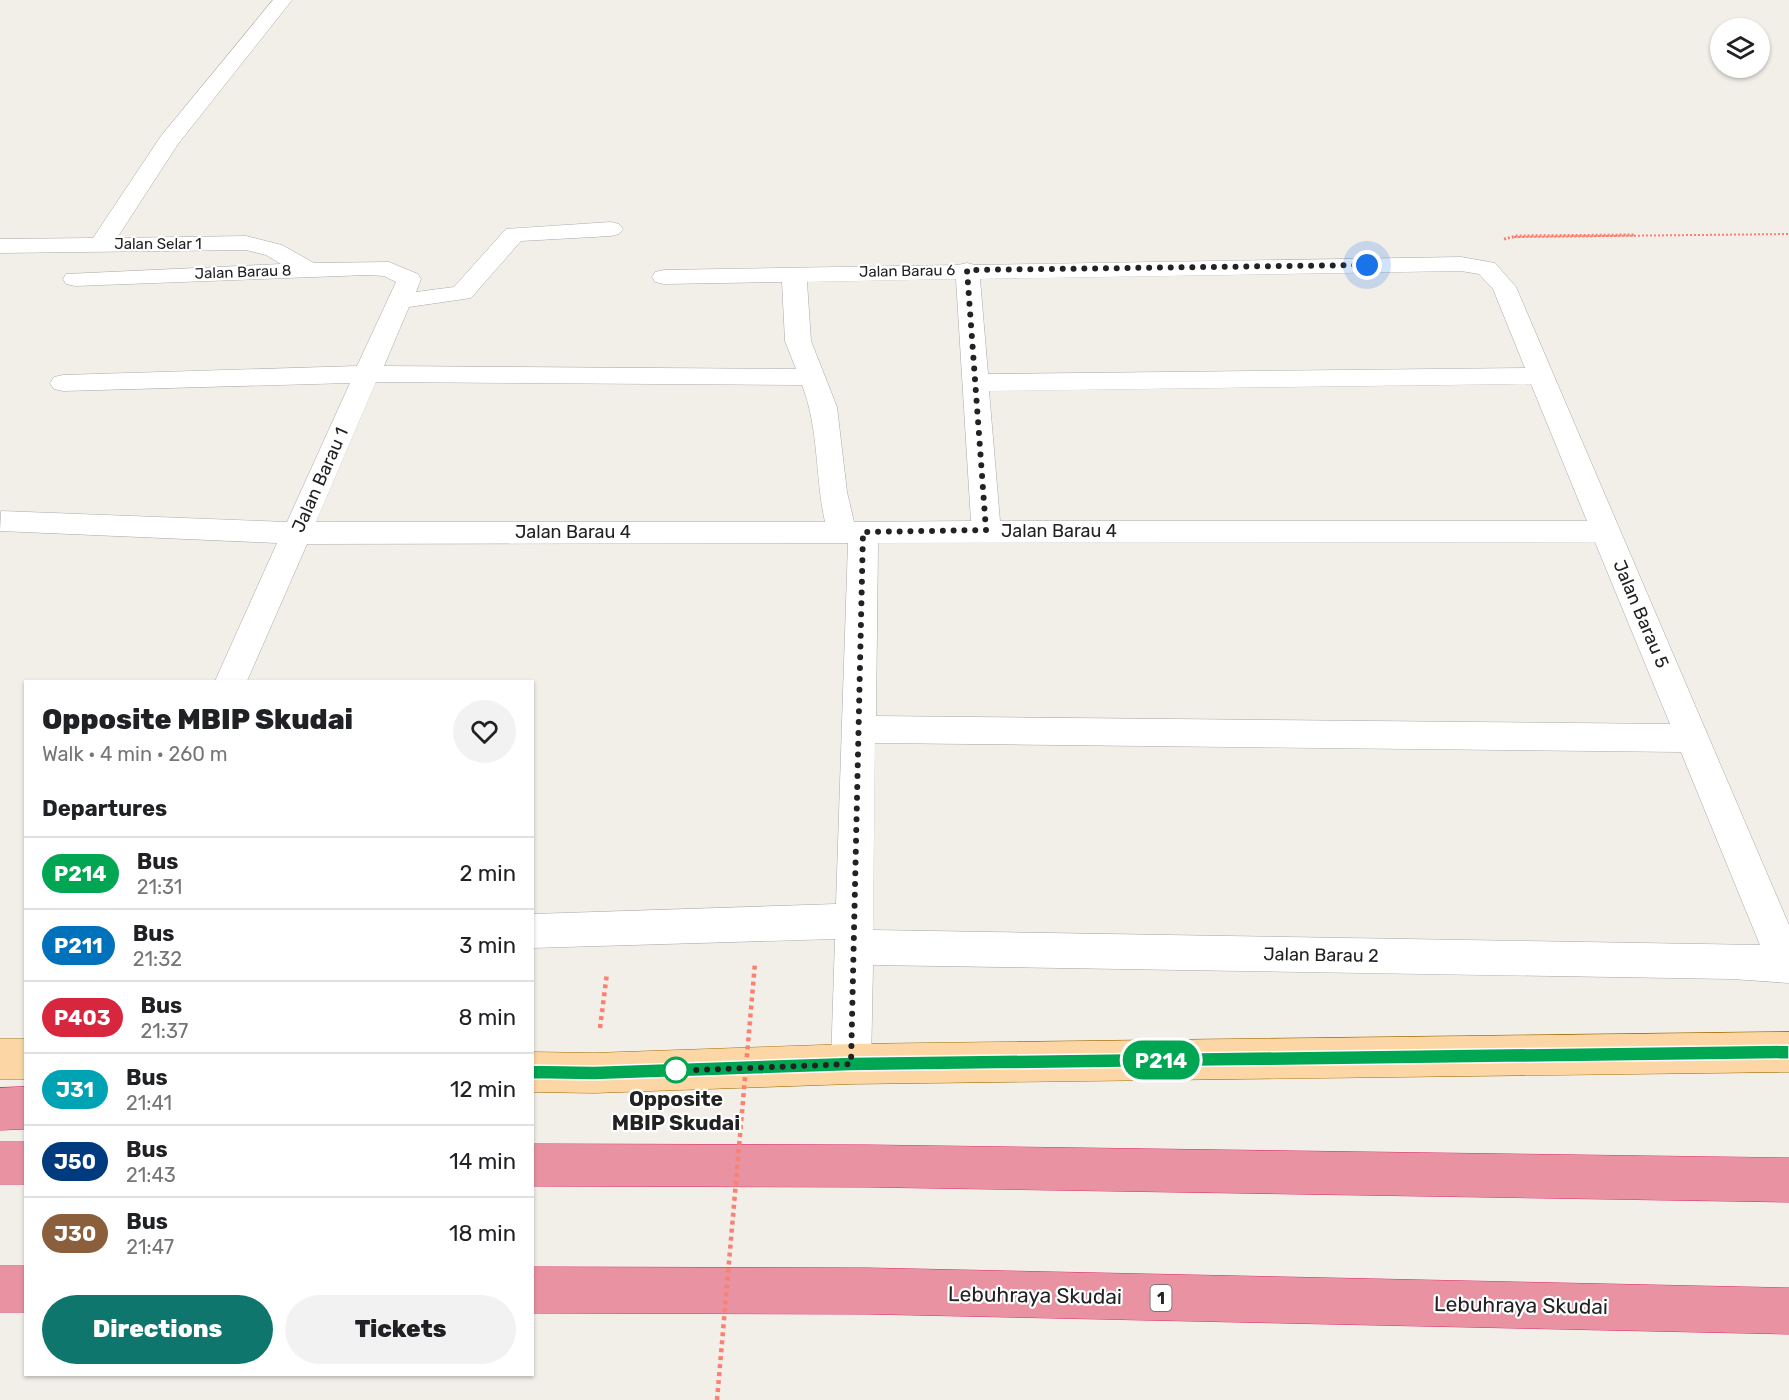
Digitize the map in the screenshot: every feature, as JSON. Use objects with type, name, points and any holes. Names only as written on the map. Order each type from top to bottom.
[{"type":"highway","points":[[0,1109],[24,1108]]},
{"type":"highway","points":[[0,1163],[24,1163]]},
{"type":"highway","points":[[534,1165],[868,1166],[1789,1180]]},
{"type":"highway","points":[[0,1289],[24,1289]]},
{"type":"highway","name":"Lebuhraya Skudai","points":[[534,1290],[868,1291],[1789,1311]]},
{"type":"main road","points":[[534,1072],[594,1073],[851,1064],[1789,1052]]},
{"type":"main road","points":[[0,1059],[24,1059]]},
{"type":"street","points":[[101,244],[169,141],[283,0]]},
{"type":"street","points":[[404,290],[462,293],[514,234],[611,229]]},
{"type":"street","name":"Jalan Selar 1","points":[[0,246],[252,244],[274,250],[309,270]]},
{"type":"street","name":"Jalan Barau 6","points":[[664,277],[967,270],[1461,264],[1487,268]]},
{"type":"street","name":"Jalan Barau 8","points":[[75,279],[367,267],[389,269],[404,290]]},
{"type":"street","name":"Jalan Barau 5","points":[[1487,268],[1504,287],[1788,965]]},
{"type":"street","points":[[967,270],[986,530]]},
{"type":"street","points":[[794,274],[798,341],[824,407],[833,492],[853,532],[859,729],[851,1064]]},
{"type":"street","name":"Jalan Barau 1","points":[[231,680],[404,290]]},
{"type":"street","points":[[63,382],[367,374],[814,377]]},
{"type":"street","points":[[975,383],[1541,376]]},
{"type":"street","name":"Jalan Barau 4","points":[[0,521],[297,533],[986,530],[1606,531]]},
{"type":"street","points":[[859,729],[1693,738]]},
{"type":"street","name":"Jalan Barau 2","points":[[534,931],[854,934],[1732,961],[1788,965]]},
{"type":"path","points":[[1487,268],[1483,251],[1492,242],[1517,236],[1789,234]]},
{"type":"path","points":[[717,1400],[755,963],[743,963]]},
{"type":"path","points":[[594,1073],[608,965]]},
{"type":"bus line","name":"P214","points":[[534,1072],[594,1073],[851,1064],[1789,1052]]},
{"type":"place","name":"Opposite MBIP Skudai","points":[[676,1070]]},
{"type":"route","points":[[676,1070],[670,1071],[851,1064],[863,532],[986,530],[967,270],[1367,265]]}]
